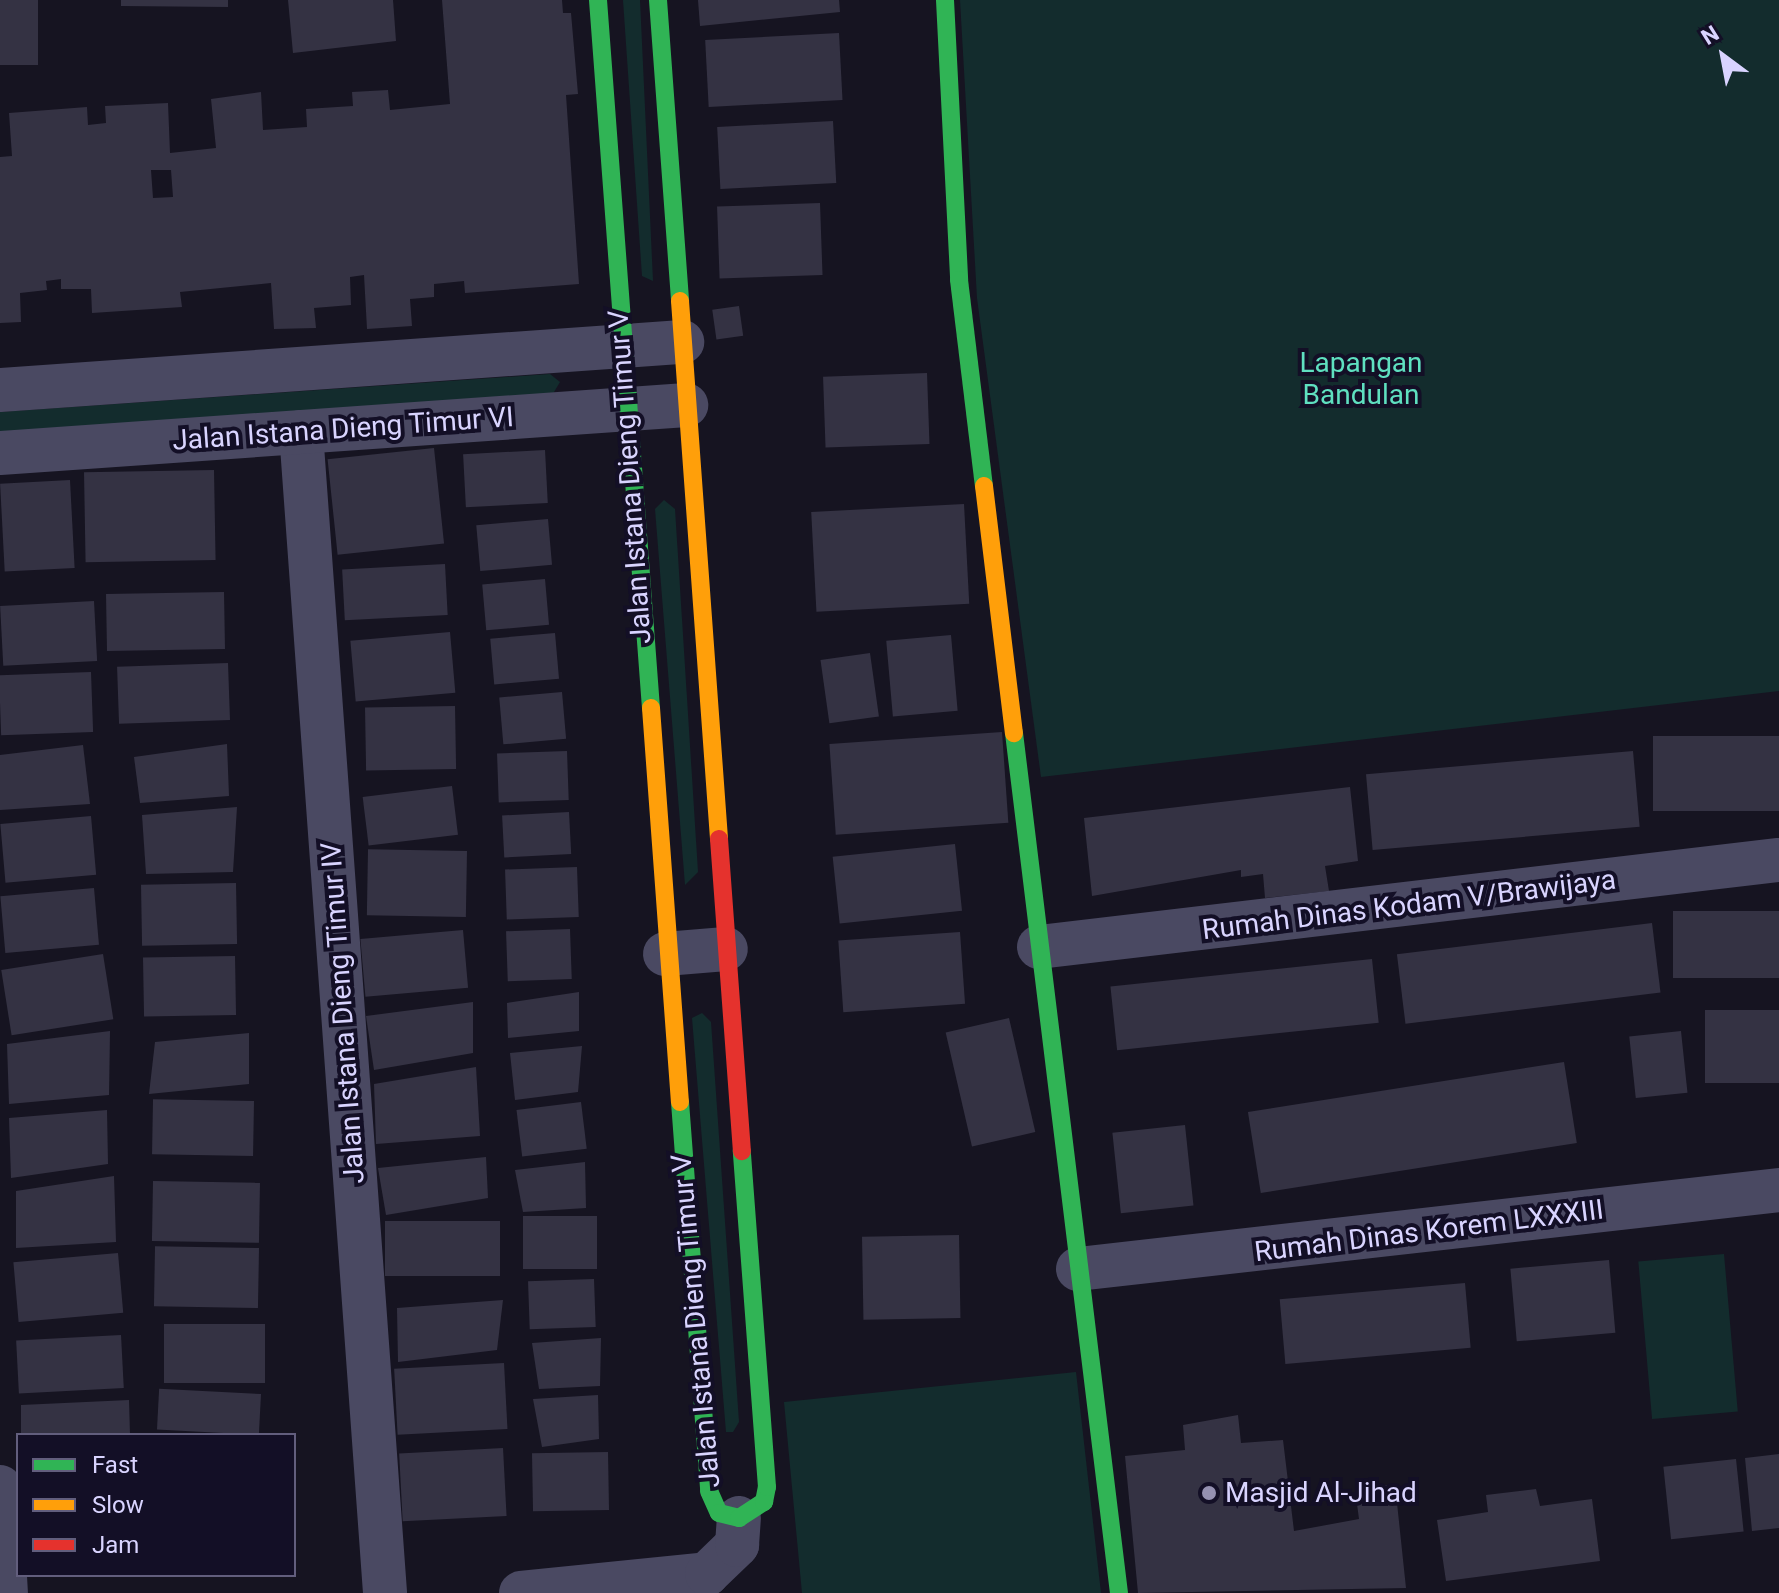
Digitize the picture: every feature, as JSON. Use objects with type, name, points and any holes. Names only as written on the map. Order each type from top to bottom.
[{"type":"street","name":"Jalan Istana Dieng Timur V","points":[[598,0],[624,410],[709,1491],[719,1513],[739,1518],[764,1502],[767,1487],[658,0]]},
{"type":"street","points":[[945,0],[959,280],[1119,1593]]},
{"type":"street","points":[[0,390],[682,342]]},
{"type":"street","name":"Jalan Istana Dieng Timur VI","points":[[0,453],[686,405]]},
{"type":"street","name":"Jalan Istana Dieng Timur IV","points":[[301,432],[385,1593]]},
{"type":"street","name":"Rumah Dinas Kodam V/Brawijaya","points":[[1039,947],[1779,860]]},
{"type":"street","points":[[665,954],[726,949]]},
{"type":"street","name":"Rumah Dinas Korem LXXXIII","points":[[1078,1269],[1779,1190]]},
{"type":"street","points":[[0,1487],[6,1593]]},
{"type":"street","points":[[521,1593],[707,1574],[737,1545],[739,1518]]},
{"type":"green space","points":[[623,0],[640,0],[653,281],[642,276]]},
{"type":"green space","name":"Lapangan Bandulan","points":[[960,0],[1779,0],[1779,691],[1041,777],[977,298]]},
{"type":"green space","points":[[550,374],[560,382],[551,397],[0,433],[0,412]]},
{"type":"green space","points":[[664,500],[675,509],[698,872],[685,885],[655,509]]},
{"type":"green space","points":[[702,1013],[711,1022],[739,1422],[733,1432],[726,1432],[692,1018]]},
{"type":"green space","points":[[1724,1254],[1738,1411],[1652,1419],[1638,1261]]},
{"type":"green space","points":[[1076,1372],[1101,1593],[802,1593],[784,1402]]},
{"type":"building","points":[[0,0],[38,0],[38,65],[0,65]]},
{"type":"building","points":[[121,0],[228,0],[228,7],[121,6]]},
{"type":"building","points":[[288,0],[393,0],[396,41],[293,53]]},
{"type":"building","points":[[442,0],[562,0],[563,13],[571,13],[578,94],[566,95],[579,284],[465,293],[464,281],[434,284],[434,297],[410,299],[412,326],[367,329],[364,275],[350,277],[351,305],[314,308],[316,328],[274,329],[271,283],[180,292],[182,307],[92,313],[91,289],[61,289],[61,279],[46,281],[47,290],[20,293],[21,322],[0,323],[0,157],[12,156],[9,113],[87,107],[88,125],[106,123],[105,106],[168,103],[170,153],[216,148],[211,99],[261,92],[263,130],[307,127],[306,109],[353,106],[352,92],[388,90],[390,110],[450,104]],"holes":[[[151,170],[171,170],[173,197],[153,198]]]},
{"type":"building","points":[[698,0],[839,0],[840,12],[700,26]]},
{"type":"building","points":[[839,33],[843,100],[709,107],[705,40]]},
{"type":"building","points":[[833,121],[836,183],[720,189],[717,127]]},
{"type":"building","points":[[820,203],[823,275],[720,279],[717,207]]},
{"type":"building","points":[[739,306],[743,336],[716,339],[712,310]]},
{"type":"building","points":[[927,373],[929,444],[826,448],[823,377]]},
{"type":"building","points":[[434,448],[444,543],[338,555],[328,459]]},
{"type":"building","points":[[545,450],[548,503],[466,507],[463,454]]},
{"type":"building","points":[[214,470],[216,560],[86,562],[84,472]]},
{"type":"building","points":[[70,480],[75,568],[5,572],[0,484]]},
{"type":"building","points":[[964,504],[969,604],[816,612],[811,512]]},
{"type":"building","points":[[548,519],[552,565],[480,571],[476,525]]},
{"type":"building","points":[[445,564],[448,615],[345,620],[342,569]]},
{"type":"building","points":[[545,579],[549,625],[486,630],[482,584]]},
{"type":"building","points":[[224,592],[225,649],[107,651],[106,594]]},
{"type":"building","points":[[94,601],[97,661],[3,666],[0,606]]},
{"type":"building","points":[[450,632],[455,693],[356,701],[350,641]]},
{"type":"building","points":[[555,633],[559,679],[494,684],[490,639]]},
{"type":"building","points":[[951,635],[958,711],[893,716],[886,641]]},
{"type":"building","points":[[870,653],[879,716],[829,723],[820,660]]},
{"type":"building","points":[[228,663],[230,720],[119,724],[117,667]]},
{"type":"building","points":[[91,672],[93,732],[1,735],[0,675]]},
{"type":"building","points":[[562,692],[566,739],[503,744],[499,697]]},
{"type":"building","points":[[455,706],[456,769],[366,771],[365,708]]},
{"type":"building","points":[[1002,732],[1008,823],[836,835],[829,744]]},
{"type":"building","points":[[1653,736],[1779,736],[1779,811],[1653,811]]},
{"type":"building","points":[[227,744],[229,796],[140,803],[134,757]]},
{"type":"building","points":[[83,745],[90,804],[0,810],[0,755]]},
{"type":"building","points":[[567,751],[569,800],[499,802],[497,753]]},
{"type":"building","points":[[1633,751],[1640,827],[1373,850],[1366,774]]},
{"type":"building","points":[[452,786],[458,835],[369,846],[363,797]]},
{"type":"building","points":[[1350,787],[1358,861],[1325,866],[1329,891],[1265,898],[1263,874],[1241,877],[1241,870],[1092,896],[1084,818]]},
{"type":"building","points":[[237,807],[233,872],[146,874],[142,815]]},
{"type":"building","points":[[569,812],[571,854],[504,857],[502,816]]},
{"type":"building","points":[[91,816],[96,875],[5,883],[0,824]]},
{"type":"building","points":[[955,844],[962,911],[840,923],[833,857]]},
{"type":"building","points":[[368,849],[467,851],[466,917],[367,915]]},
{"type":"building","points":[[577,867],[579,917],[507,919],[505,870]]},
{"type":"building","points":[[236,883],[237,944],[142,946],[141,885]]},
{"type":"building","points":[[94,888],[99,945],[5,953],[0,896]]},
{"type":"building","points":[[1673,911],[1779,911],[1779,978],[1673,978]]},
{"type":"building","points":[[1652,923],[1661,992],[1405,1024],[1397,954]]},
{"type":"building","points":[[570,929],[572,979],[508,981],[506,931]]},
{"type":"building","points":[[463,930],[468,988],[365,997],[360,939]]},
{"type":"building","points":[[960,932],[965,1004],[843,1012],[838,941]]},
{"type":"building","points":[[103,954],[113,1019],[12,1035],[1,970]]},
{"type":"building","points":[[235,956],[236,1015],[144,1017],[143,958]]},
{"type":"building","points":[[1372,959],[1379,1023],[1117,1050],[1110,986]]},
{"type":"building","points":[[579,992],[579,1031],[508,1038],[507,1003]]},
{"type":"building","points":[[473,1002],[473,1053],[374,1070],[366,1016]]},
{"type":"building","points":[[1705,1010],[1779,1010],[1779,1083],[1705,1083]]},
{"type":"building","points":[[1009,1018],[1035,1132],[972,1147],[946,1033]]},
{"type":"building","points":[[110,1031],[109,1095],[9,1104],[7,1044]]},
{"type":"building","points":[[1681,1031],[1687,1093],[1636,1098],[1629,1036]]},
{"type":"building","points":[[249,1033],[249,1084],[149,1094],[155,1042]]},
{"type":"building","points":[[582,1046],[578,1092],[515,1100],[510,1053]]},
{"type":"building","points":[[1564,1062],[1577,1143],[1261,1193],[1248,1112]]},
{"type":"building","points":[[476,1067],[480,1136],[376,1144],[374,1084]]},
{"type":"building","points":[[153,1099],[254,1101],[253,1156],[152,1154]]},
{"type":"building","points":[[581,1102],[587,1149],[522,1157],[516,1110]]},
{"type":"building","points":[[107,1110],[108,1164],[11,1178],[9,1118]]},
{"type":"building","points":[[1185,1125],[1193,1206],[1121,1213],[1112,1133]]},
{"type":"building","points":[[486,1157],[488,1198],[386,1215],[378,1168]]},
{"type":"building","points":[[585,1162],[586,1208],[523,1212],[515,1170]]},
{"type":"building","points":[[114,1176],[116,1242],[16,1248],[16,1191]]},
{"type":"building","points":[[153,1181],[260,1183],[259,1243],[152,1241]]},
{"type":"building","points":[[523,1216],[597,1216],[597,1269],[523,1269]]},
{"type":"building","points":[[385,1221],[500,1221],[500,1276],[385,1276]]},
{"type":"building","points":[[959,1235],[960,1318],[863,1320],[862,1237]]},
{"type":"building","points":[[155,1246],[259,1248],[258,1308],[154,1306]]},
{"type":"building","points":[[118,1253],[123,1313],[19,1322],[13,1262]]},
{"type":"building","points":[[1609,1260],[1615,1333],[1517,1341],[1510,1269]]},
{"type":"building","points":[[594,1279],[596,1327],[530,1329],[528,1281]]},
{"type":"building","points":[[1465,1283],[1471,1348],[1285,1364],[1280,1299]]},
{"type":"building","points":[[503,1300],[497,1350],[398,1362],[397,1308]]},
{"type":"building","points":[[164,1324],[265,1324],[265,1383],[164,1383]]},
{"type":"building","points":[[121,1335],[124,1388],[19,1393],[16,1340]]},
{"type":"building","points":[[601,1338],[600,1386],[539,1389],[532,1343]]},
{"type":"building","points":[[504,1363],[507,1429],[398,1435],[394,1369]]},
{"type":"building","points":[[159,1389],[261,1394],[259,1433],[157,1430]]},
{"type":"building","points":[[598,1395],[599,1439],[542,1447],[533,1399]]},
{"type":"building","points":[[129,1400],[130,1433],[21,1433],[21,1405]]},
{"type":"building","name":"Masjid Al-Jihad","points":[[1238,1415],[1241,1443],[1283,1440],[1294,1531],[1359,1519],[1355,1489],[1395,1484],[1406,1588],[1138,1593],[1125,1456],[1185,1450],[1183,1425]]},
{"type":"building","points":[[503,1448],[507,1516],[403,1521],[399,1453]]},
{"type":"building","points":[[608,1452],[609,1510],[533,1511],[532,1453]]},
{"type":"building","points":[[1779,1454],[1779,1528],[1752,1531],[1745,1458]]},
{"type":"building","points":[[1736,1459],[1744,1532],[1671,1539],[1663,1467]]},
{"type":"building","points":[[1536,1489],[1540,1506],[1592,1499],[1600,1561],[1446,1581],[1437,1520],[1488,1512],[1486,1495]]},
{"type":"traffic: fast","points":[[598,0],[651,708]]},
{"type":"traffic: fast","points":[[658,0],[680,301]]},
{"type":"traffic: fast","points":[[945,0],[959,280],[984,486]]},
{"type":"traffic: fast","points":[[1014,733],[1119,1593]]},
{"type":"traffic: fast","points":[[680,1102],[709,1491],[719,1513],[739,1518],[764,1502],[767,1487],[742,1151]]},
{"type":"traffic: slow","points":[[680,301],[719,839]]},
{"type":"traffic: slow","points":[[984,486],[1014,733]]},
{"type":"traffic: slow","points":[[651,708],[680,1102]]},
{"type":"traffic: jam","points":[[719,839],[742,1151]]},
{"type":"place","name":"Masjid Al-Jihad","points":[[1209,1493]]}]
